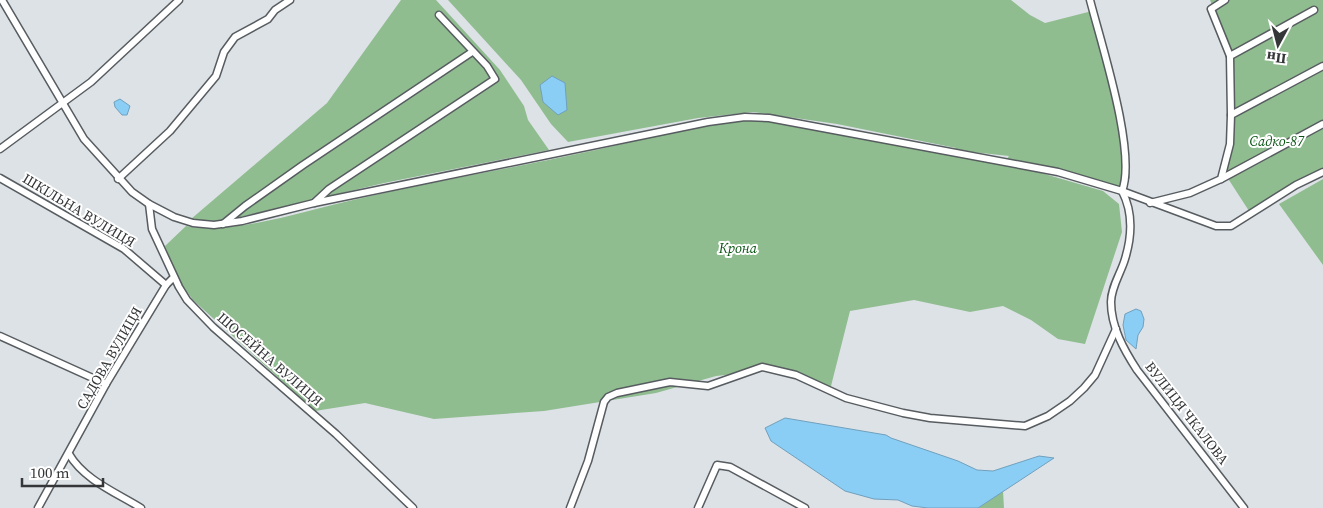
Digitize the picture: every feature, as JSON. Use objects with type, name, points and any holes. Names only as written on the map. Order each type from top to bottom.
[{"type":"street","points":[[2,0],[84,139],[118,179],[149,204],[174,217],[214,225],[708,122],[745,117],[769,118],[1058,172],[1122,191],[1216,226],[1231,226],[1296,185],[1323,172]]},
{"type":"street","points":[[0,149],[91,82],[179,0]]},
{"type":"street","points":[[118,179],[170,131],[216,76],[224,52],[235,37],[268,19],[275,10],[290,0]]},
{"type":"street","points":[[1090,0],[1118,112],[1126,164],[1126,180],[1122,191]]},
{"type":"street","points":[[1221,179],[1230,144],[1230,56],[1211,9],[1225,0]]},
{"type":"street","points":[[1230,56],[1314,10]]},
{"type":"street","points":[[314,203],[329,189],[495,79],[487,66],[439,15]]},
{"type":"street","points":[[223,224],[296,170],[472,52]]},
{"type":"street","points":[[1231,115],[1323,66]]},
{"type":"street","points":[[1150,203],[1190,193],[1221,179],[1323,124]]},
{"type":"street","name":"ШКІЛЬНА ВУЛИЦЯ","points":[[0,178],[124,249],[166,285]]},
{"type":"street","name":"ВУЛИЦЯ ЧКАЛОВА","points":[[1122,191],[1130,214],[1130,237],[1111,302],[1116,329],[1125,351],[1137,370],[1244,508]]},
{"type":"street","name":"ШОСЕЙНА ВУЛИЦЯ","points":[[149,204],[152,229],[187,300],[213,327],[336,434],[413,508]]},
{"type":"street","name":"САДОВА ВУЛИЦЯ","points":[[38,508],[106,384],[166,285],[174,276]]},
{"type":"street","points":[[570,508],[588,461],[604,402],[608,397],[670,382],[708,386],[762,367],[796,375],[846,398],[930,418],[1025,426],[1056,411],[1084,388],[1095,375],[1116,329]]},
{"type":"street","points":[[0,336],[106,384]]},
{"type":"street","points":[[69,454],[76,465],[88,475],[141,508]]},
{"type":"street","points":[[698,508],[717,464],[730,467],[805,508]]},
{"type":"green space","points":[[401,0],[436,0],[500,70],[524,106],[528,120],[549,150],[384,183],[215,223],[191,219],[327,103]]},
{"type":"green space","points":[[448,0],[1011,0],[1030,15],[1045,23],[1096,10],[1122,113],[1130,178],[1121,188],[1006,160],[1009,156],[954,150],[956,148],[837,124],[753,112],[698,118],[568,142],[551,124],[521,80]]},
{"type":"green space","name":"Садко-87","points":[[1210,0],[1323,0],[1323,168],[1249,211],[1227,177],[1233,122],[1232,57]]},
{"type":"green space","name":"Крона","points":[[761,120],[1031,170],[1103,191],[1119,204],[1122,232],[1085,344],[1058,339],[1031,320],[1003,306],[970,312],[914,300],[850,311],[829,394],[791,377],[762,371],[716,376],[656,393],[544,411],[434,419],[365,403],[315,411],[193,300],[178,280],[165,246],[186,226],[224,228],[246,225],[382,193],[557,158],[673,132],[716,124]]},
{"type":"green space","points":[[1323,179],[1323,265],[1279,204]]},
{"type":"green space","points":[[1003,491],[1004,508],[978,508]]},
{"type":"water","points":[[552,76],[565,83],[567,110],[558,115],[543,102],[540,85]]},
{"type":"water","points":[[120,99],[130,106],[127,115],[122,115],[115,107],[114,102]]},
{"type":"water","points":[[1136,309],[1141,311],[1144,319],[1143,327],[1138,335],[1136,349],[1126,340],[1123,325],[1125,314]]},
{"type":"water","points":[[785,418],[886,435],[958,461],[977,470],[993,471],[1039,456],[1054,458],[978,508],[928,508],[912,506],[898,500],[874,499],[845,491],[771,441],[765,428]]}]
